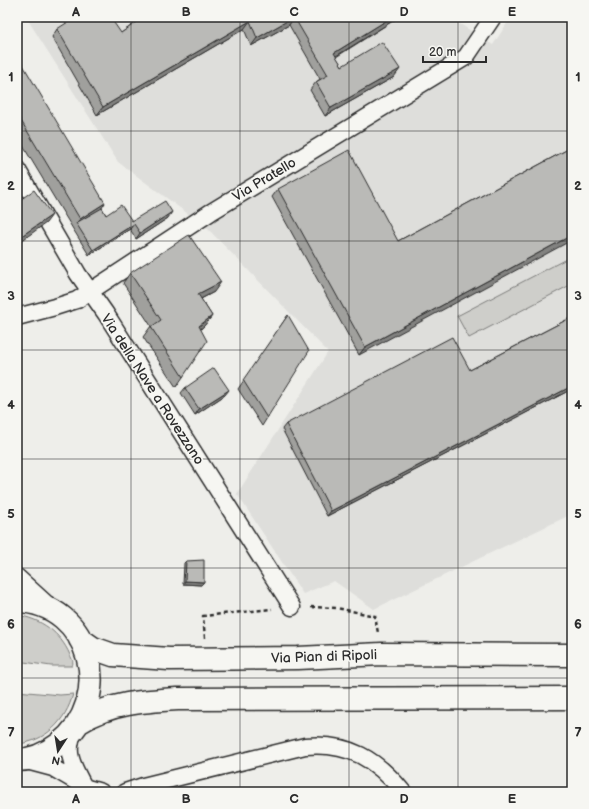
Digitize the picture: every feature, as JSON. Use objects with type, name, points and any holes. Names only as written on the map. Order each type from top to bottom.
[{"type":"main road","name":"Via Pian di Ripoli","points":[[17,601],[36,604],[62,618],[80,639],[93,648],[113,655],[170,659],[282,658],[382,654],[572,655]]},
{"type":"main road","name":"Via Pian di Ripoli","points":[[78,725],[90,695],[92,680],[90,666],[80,639]]},
{"type":"main road","name":"Via Pian di Ripoli","points":[[19,760],[51,750],[68,737],[78,725],[93,713],[140,702],[178,699],[572,698]]},
{"type":"street","name":"Via Pratello","points":[[17,317],[70,302],[210,212],[466,57],[493,17]]},
{"type":"street","name":"Via della Nave a Rovezzano","points":[[17,169],[78,274],[90,290],[292,606]]},
{"type":"street","points":[[17,577],[62,618]]},
{"type":"street","points":[[78,725],[70,743],[70,758],[83,785]]},
{"type":"street","points":[[126,792],[143,786],[305,746],[318,745],[340,748],[362,755],[382,768],[403,792]]},
{"type":"street","points":[[19,760],[53,768],[83,785],[101,792]]},
{"type":"shaded area","points":[[26,17],[449,17],[493,45],[511,17],[572,17],[572,514],[374,609],[334,581],[303,594],[237,494],[328,352],[207,228],[118,162]]},
{"type":"shaded area","points":[[572,256],[572,284],[469,338],[457,316]]},
{"type":"shaded area","points":[[17,615],[42,623],[55,633],[66,647],[73,663],[72,666],[51,666],[17,661]]},
{"type":"shaded area","points":[[17,691],[60,695],[73,694],[65,713],[53,728],[37,739],[17,744]]},
{"type":"building","points":[[76,17],[110,17],[121,33],[144,17],[294,17],[257,38],[250,21],[103,107],[57,29]]},
{"type":"building","points":[[294,17],[392,17],[334,53],[342,66],[382,42],[400,69],[331,108],[316,82],[328,75]]},
{"type":"building","points":[[17,55],[105,203],[80,219],[17,114]]},
{"type":"building","points":[[572,147],[572,235],[365,347],[278,189],[349,150],[398,241]]},
{"type":"building","points":[[34,190],[52,215],[17,239],[17,202]]},
{"type":"building","points":[[165,201],[172,212],[140,233],[134,224],[93,250],[76,223],[102,208],[106,215],[121,205],[132,221]]},
{"type":"building","points":[[189,235],[221,282],[198,294],[212,316],[199,326],[207,341],[183,377],[151,327],[161,320],[130,273]]},
{"type":"building","points":[[288,315],[309,351],[267,418],[243,380]]},
{"type":"building","points":[[572,317],[572,386],[331,511],[286,424],[452,337],[470,370]]},
{"type":"building","points":[[214,368],[229,390],[199,409],[185,388]]},
{"type":"building","points":[[204,560],[204,582],[185,581],[186,561]]}]
